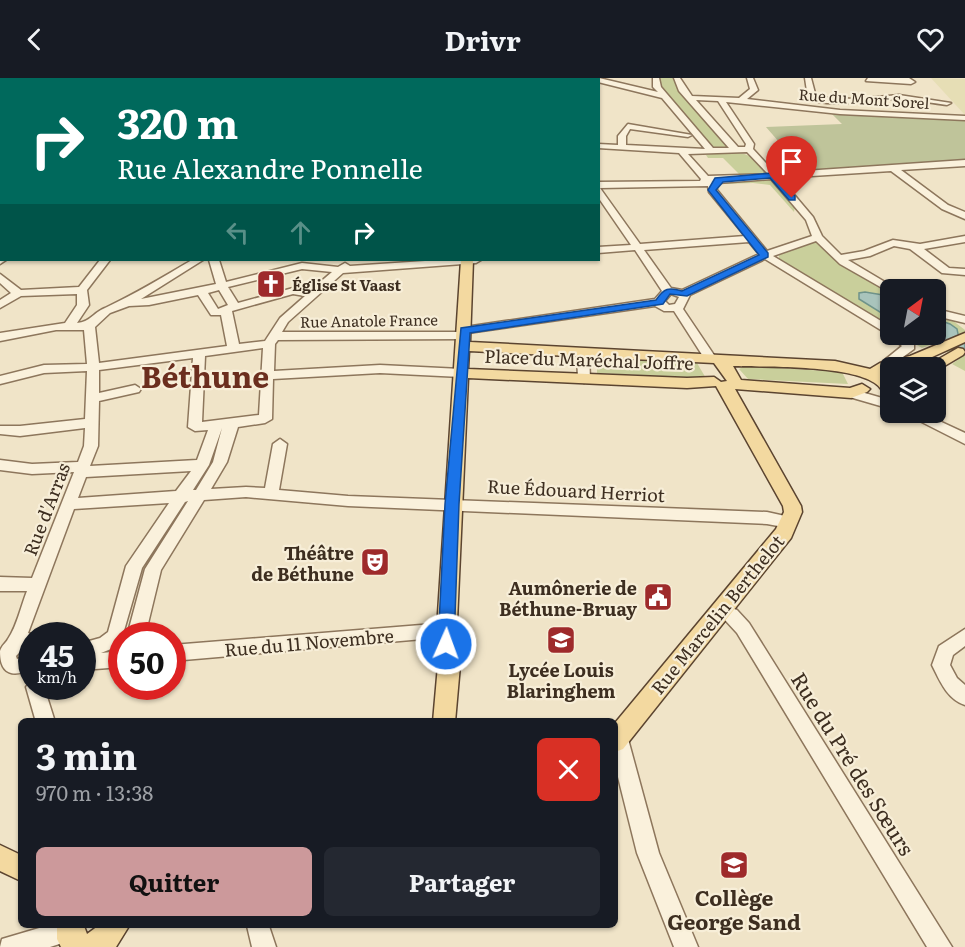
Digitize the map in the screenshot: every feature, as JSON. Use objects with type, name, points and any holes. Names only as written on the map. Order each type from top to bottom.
[{"type":"main road","points":[[444,718],[450,655],[446,637],[452,504],[467,261]]},
{"type":"main road","name":"Place du Maréchal Joffre","points":[[464,337],[583,353],[835,365],[872,371]]},
{"type":"main road","points":[[872,371],[885,381],[877,394],[853,381],[853,376],[872,371],[914,360],[952,351],[965,337]]},
{"type":"main road","name":"Rue Marcelin Berthelot","points":[[618,737],[784,533],[789,522],[792,506],[724,384],[735,382],[712,359]]},
{"type":"main road","name":"Place du Maréchal Joffre","points":[[461,373],[724,384],[877,394]]},
{"type":"main road","points":[[435,718],[440,654],[446,637]]},
{"type":"main road","points":[[0,858],[18,867]]},
{"type":"street","points":[[656,78],[657,87],[713,152]]},
{"type":"street","points":[[678,78],[682,89],[734,150]]},
{"type":"street","points":[[741,100],[752,93],[750,78]]},
{"type":"street","points":[[808,78],[812,98],[815,99],[854,101],[898,97],[947,103]]},
{"type":"street","points":[[600,79],[664,96]]},
{"type":"street","points":[[868,80],[911,82],[909,80]]},
{"type":"street","points":[[886,81],[898,97]]},
{"type":"street","name":"Rue du Mont Sorel","points":[[690,98],[741,100],[830,111],[965,118]]},
{"type":"street","points":[[721,100],[752,147],[750,150]]},
{"type":"street","points":[[622,148],[622,136],[628,126],[688,135]]},
{"type":"street","points":[[600,146],[682,152],[750,150],[810,219],[818,237],[839,258],[880,283]]},
{"type":"street","points":[[682,152],[711,182],[712,190],[765,255],[880,325]]},
{"type":"street","points":[[600,185],[711,182],[771,173],[965,163]]},
{"type":"street","points":[[893,168],[945,207],[965,216]]},
{"type":"street","points":[[600,193],[668,291],[683,294],[765,255],[818,237]]},
{"type":"street","points":[[600,250],[751,239]]},
{"type":"street","points":[[839,258],[866,254],[893,243],[913,246],[965,239]]},
{"type":"street","points":[[913,246],[946,271],[965,273]]},
{"type":"street","points":[[69,326],[83,305],[82,290],[104,261]]},
{"type":"street","points":[[0,337],[69,326],[90,326],[103,313],[126,303],[196,261]]},
{"type":"street","points":[[214,261],[231,308],[234,349]]},
{"type":"street","points":[[199,353],[195,428],[265,419],[271,340],[284,320],[339,270],[352,261]]},
{"type":"street","points":[[126,303],[149,302],[302,266],[339,270],[454,261]]},
{"type":"street","points":[[0,277],[18,293]]},
{"type":"street","points":[[0,305],[18,293],[82,290]]},
{"type":"street","points":[[201,291],[215,313],[293,291],[313,294]]},
{"type":"street","points":[[668,291],[659,302],[669,309],[677,308],[685,299],[683,294]]},
{"type":"street","name":"Rue Anatole France","points":[[0,380],[44,369],[93,368],[234,349],[271,340],[464,337],[659,302]]},
{"type":"street","points":[[677,308],[712,359]]},
{"type":"street","points":[[946,315],[965,320]]},
{"type":"street","name":"Rue d'Arras","points":[[28,622],[37,585],[71,504],[91,446],[93,368],[90,326]]},
{"type":"street","points":[[872,371],[909,345]]},
{"type":"street","points":[[583,353],[584,379]]},
{"type":"street","points":[[268,375],[408,370],[461,373]]},
{"type":"street","points":[[93,398],[135,390]]},
{"type":"street","points":[[2,432],[93,423]]},
{"type":"street","points":[[140,622],[151,578],[163,550],[220,462],[232,423]]},
{"type":"street","points":[[931,423],[965,439]]},
{"type":"street","points":[[96,644],[111,640],[118,630],[134,566],[202,465],[217,425]]},
{"type":"street","points":[[271,494],[280,444]]},
{"type":"street","points":[[0,465],[32,469],[82,470],[202,465]]},
{"type":"street","name":"Rue Édouard Herriot","points":[[71,504],[246,492],[348,501],[767,518],[789,522]]},
{"type":"street","points":[[145,547],[152,552],[163,550]]},
{"type":"street","points":[[0,584],[37,585]]},
{"type":"street","name":"Rue du Pré des Sœurs","points":[[721,611],[732,615],[743,628],[940,947]]},
{"type":"street","name":"Rue du 11 Novembre","points":[[186,652],[446,637]]},
{"type":"street","points":[[961,638],[945,651],[941,665],[951,684],[965,697]]},
{"type":"street","name":"Rue d'Arras","points":[[3,663],[7,652],[18,645]]},
{"type":"street","points":[[3,663],[18,666]]},
{"type":"street","points":[[39,700],[45,718]]},
{"type":"street","points":[[618,747],[648,853],[686,947]]},
{"type":"street","points":[[259,928],[264,947]]},
{"type":"street","points":[[10,947],[76,939]]},
{"type":"shaded area","points":[[931,78],[965,79],[965,115]]},
{"type":"green space","points":[[658,78],[675,78],[733,149],[712,150],[659,87]]},
{"type":"green space","points":[[831,113],[965,120],[965,161],[777,172],[767,161],[792,157],[766,127],[842,124]]},
{"type":"green space","points":[[725,152],[750,156],[768,173],[740,175],[723,158],[708,158],[706,155]]},
{"type":"green space","points":[[771,178],[795,206],[794,212],[770,185],[725,184],[730,181]]},
{"type":"green space","points":[[815,242],[835,259],[880,285],[880,322],[779,260],[779,254]]},
{"type":"green space","points":[[946,316],[965,330],[965,371],[952,364],[959,359],[934,345],[946,345]]},
{"type":"green space","points":[[597,359],[697,363],[707,380],[686,381],[684,377],[597,373]]},
{"type":"green space","points":[[745,366],[842,372],[848,384],[748,379],[739,369]]},
{"type":"water","points":[[859,293],[880,294],[880,312],[859,299]]},
{"type":"water","points":[[946,323],[957,329],[958,334],[965,341],[965,355],[944,345],[946,345]]},
{"type":"place","name":"Église St Vaast","points":[[271,284]]},
{"type":"place","name":"Théâtre de Béthune","points":[[375,562]]},
{"type":"place","name":"Aumônerie de Béthune-Bruay","points":[[658,597]]},
{"type":"place","name":"Lycée Louis Blaringhem","points":[[561,640]]},
{"type":"place","name":"Collège George Sand","points":[[734,865]]},
{"type":"district","name":"Béthune","points":[[205,375]]},
{"type":"route","points":[[446,644],[452,504],[465,330],[659,302],[666,292],[671,291],[683,294],[765,255],[712,190],[713,185],[719,183],[718,180],[772,175],[792,198]]}]
